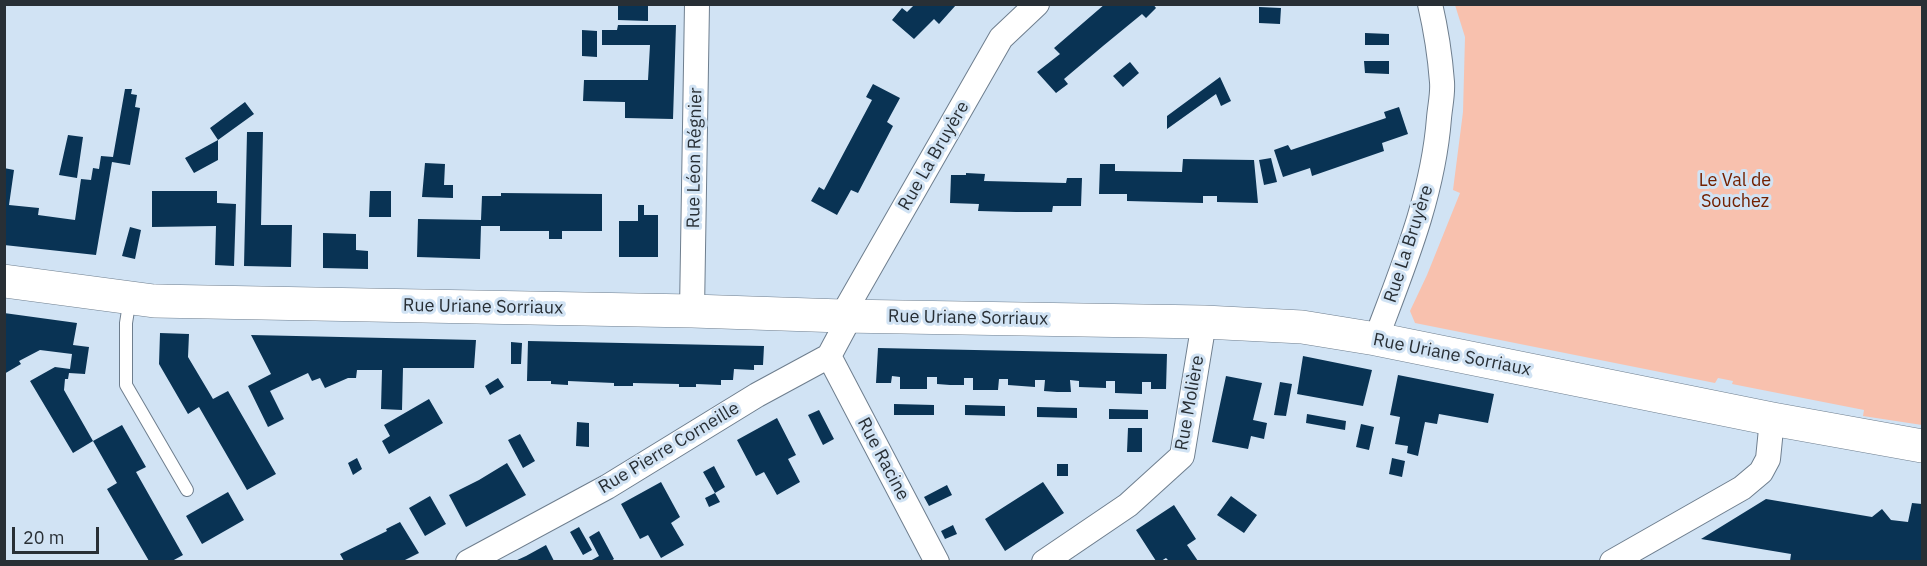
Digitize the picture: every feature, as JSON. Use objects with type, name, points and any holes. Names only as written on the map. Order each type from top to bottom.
[{"type":"street","name":"Rue Léon Régnier","points":[[692,311],[697,4]]},
{"type":"street","name":"Rue La Bruyère","points":[[847,316],[1001,38],[1037,4]]},
{"type":"street","name":"Rue La Bruyère","points":[[1376,339],[1418,225],[1427,195],[1437,140],[1442,84],[1437,34],[1430,4]]},
{"type":"street","name":"Rue Uriane Sorriaux","points":[[4,281],[166,301],[1204,322],[1302,327],[1376,339],[1772,419],[1923,446]]},
{"type":"street","points":[[829,356],[847,316]]},
{"type":"street","name":"Rue Molière","points":[[1044,561],[1128,505],[1182,456],[1204,322]]},
{"type":"street","name":"Rue Pierre Corneille","points":[[468,561],[607,487],[757,395],[829,356]]},
{"type":"street","name":"Rue Racine","points":[[829,356],[937,561]]},
{"type":"street","points":[[1612,561],[1742,488],[1761,472],[1768,459],[1772,419]]},
{"type":"lane","points":[[130,298],[126,323],[126,385],[187,490]]},
{"type":"green space","name":"Le Val de Souchez","points":[[1455,5],[1922,5],[1922,425],[1863,416],[1864,410],[1732,384],[1733,381],[1718,378],[1715,383],[1415,323],[1410,311],[1460,193],[1453,190],[1463,112],[1465,37]]},
{"type":"building","points":[[618,4],[648,4],[648,21],[618,20]]},
{"type":"building","points":[[1105,4],[1153,4],[1156,8],[1146,18],[1142,14],[1064,79],[1068,84],[1056,93],[1037,72],[1060,54],[1054,48]]},
{"type":"building","points":[[914,5],[956,5],[939,24],[934,19],[914,39],[892,20],[902,8],[907,12]]},
{"type":"building","points":[[1259,7],[1281,8],[1280,24],[1259,23]]},
{"type":"building","points":[[618,25],[676,25],[673,119],[625,118],[625,102],[583,101],[584,80],[648,80],[650,45],[602,45],[602,30],[617,30]]},
{"type":"building","points":[[582,30],[597,31],[597,57],[582,56]]},
{"type":"building","points":[[1365,33],[1389,34],[1389,45],[1365,45]]},
{"type":"building","points":[[1364,61],[1389,61],[1389,74],[1365,73]]},
{"type":"building","points":[[1130,62],[1139,73],[1123,87],[1113,76]]},
{"type":"building","points":[[1220,77],[1231,101],[1221,106],[1216,94],[1167,129],[1167,116]]},
{"type":"building","points":[[873,84],[900,98],[887,122],[893,126],[858,193],[851,190],[837,215],[811,201],[819,187],[824,190],[872,100],[866,97]]},
{"type":"building","points":[[125,89],[132,89],[131,94],[137,95],[135,107],[140,108],[139,114],[130,165],[112,162],[96,255],[4,245],[4,168],[14,170],[9,205],[39,208],[38,215],[75,220],[81,179],[91,180],[93,168],[99,169],[101,156],[113,157]]},
{"type":"building","points":[[245,102],[254,114],[218,140],[210,128]]},
{"type":"building","points":[[1399,107],[1408,134],[1382,143],[1384,151],[1312,176],[1310,168],[1283,177],[1274,150],[1288,145],[1291,150],[1386,118],[1384,112]]},
{"type":"building","points":[[247,132],[263,132],[261,225],[292,225],[291,267],[244,266]]},
{"type":"building","points":[[68,135],[83,137],[77,178],[59,175]]},
{"type":"building","points":[[218,140],[218,160],[194,173],[185,158]]},
{"type":"building","points":[[1271,158],[1277,182],[1264,185],[1259,160]]},
{"type":"building","points":[[1183,159],[1254,160],[1258,203],[1217,202],[1217,196],[1203,196],[1203,203],[1127,201],[1127,194],[1099,194],[1100,164],[1115,164],[1115,171],[1182,172]]},
{"type":"building","points":[[425,163],[445,164],[444,185],[453,185],[453,198],[422,197]]},
{"type":"building","points":[[966,173],[985,174],[984,181],[1066,183],[1067,178],[1082,178],[1081,206],[1053,206],[1052,212],[1016,212],[978,211],[979,204],[950,203],[951,175],[966,175]]},
{"type":"building","points":[[152,191],[217,191],[217,203],[236,204],[234,266],[215,265],[216,226],[152,227]]},
{"type":"building","points":[[370,191],[391,191],[391,217],[369,217]]},
{"type":"building","points":[[501,193],[602,194],[602,231],[562,231],[562,239],[549,239],[549,231],[500,231],[500,226],[481,226],[480,259],[417,257],[418,219],[481,220],[482,196],[501,196]]},
{"type":"building","points":[[638,205],[644,205],[644,215],[658,215],[658,257],[619,257],[619,221],[638,221]]},
{"type":"building","points":[[130,227],[141,230],[135,259],[122,256]]},
{"type":"building","points":[[323,233],[356,234],[356,250],[368,251],[368,269],[323,268]]},
{"type":"building","points":[[4,313],[77,323],[73,345],[89,347],[85,374],[69,373],[68,379],[65,379],[64,390],[93,441],[73,453],[30,381],[55,367],[70,369],[72,354],[40,350],[19,361],[21,364],[4,374]]},
{"type":"building","points":[[160,333],[189,334],[188,357],[213,399],[228,391],[276,474],[247,490],[199,407],[188,414],[159,364]]},
{"type":"building","points":[[251,335],[476,340],[474,368],[403,368],[402,410],[381,409],[382,370],[357,370],[356,378],[348,378],[325,388],[320,378],[312,381],[308,373],[270,391],[284,419],[268,427],[248,386],[271,374]]},
{"type":"building","points":[[528,341],[764,346],[763,365],[754,365],[754,370],[734,369],[733,380],[721,380],[721,385],[696,384],[696,387],[679,387],[679,384],[633,383],[633,386],[614,386],[614,383],[568,381],[568,385],[551,384],[551,381],[527,381]]},
{"type":"building","points":[[511,342],[522,343],[521,364],[511,364]]},
{"type":"building","points":[[878,348],[1167,354],[1166,389],[1151,389],[1151,382],[1142,382],[1142,394],[1115,393],[1115,381],[1106,381],[1106,388],[1079,387],[1079,381],[1070,380],[1071,392],[1057,392],[1044,391],[1045,380],[1035,380],[1035,387],[1008,385],[1008,379],[999,379],[998,390],[973,390],[973,378],[964,378],[964,385],[950,385],[937,384],[937,377],[927,377],[927,389],[900,389],[900,377],[892,376],[891,383],[876,383]]},
{"type":"building","points":[[1303,356],[1372,370],[1363,406],[1297,394]]},
{"type":"building","points":[[1398,375],[1494,394],[1488,423],[1439,414],[1437,424],[1425,422],[1418,456],[1407,453],[1408,446],[1395,444],[1400,417],[1390,415]]},
{"type":"building","points":[[1226,376],[1262,383],[1253,420],[1267,423],[1264,439],[1251,436],[1248,449],[1212,442]]},
{"type":"building","points":[[498,378],[504,387],[490,395],[485,386]]},
{"type":"building","points":[[1280,382],[1292,384],[1286,416],[1274,415]]},
{"type":"building","points":[[429,399],[443,423],[389,454],[382,441],[390,436],[384,425]]},
{"type":"building","points":[[894,404],[934,405],[934,415],[894,415]]},
{"type":"building","points":[[965,405],[1005,406],[1005,416],[965,415]]},
{"type":"building","points":[[1037,407],[1077,408],[1077,418],[1037,417]]},
{"type":"building","points":[[1109,409],[1148,410],[1148,419],[1109,419]]},
{"type":"building","points":[[819,410],[834,439],[823,445],[808,415]]},
{"type":"building","points":[[1307,414],[1346,421],[1345,430],[1306,423]]},
{"type":"building","points":[[777,418],[796,455],[788,459],[800,482],[777,495],[764,472],[756,476],[737,440]]},
{"type":"building","points":[[577,422],[589,423],[589,447],[576,446]]},
{"type":"building","points":[[1361,424],[1374,427],[1369,450],[1356,447]]},
{"type":"building","points":[[122,425],[146,467],[136,472],[183,555],[172,561],[149,561],[107,489],[117,483],[93,441]]},
{"type":"building","points":[[1128,428],[1142,428],[1142,452],[1127,452]]},
{"type":"building","points":[[520,434],[535,461],[523,468],[508,440]]},
{"type":"building","points":[[357,458],[362,469],[353,475],[348,463]]},
{"type":"building","points":[[1392,458],[1405,461],[1402,477],[1389,474]]},
{"type":"building","points":[[507,463],[526,495],[466,527],[449,495]]},
{"type":"building","points":[[1057,464],[1068,464],[1068,476],[1057,476]]},
{"type":"building","points":[[714,466],[725,487],[715,493],[703,472]]},
{"type":"building","points":[[661,482],[680,517],[671,523],[684,545],[661,558],[648,535],[640,539],[621,504]]},
{"type":"building","points":[[1043,482],[1064,513],[1005,551],[985,519]]},
{"type":"building","points":[[947,485],[952,495],[929,506],[924,497]]},
{"type":"building","points":[[228,492],[244,520],[202,544],[186,516]]},
{"type":"building","points":[[715,493],[720,502],[709,507],[705,498]]},
{"type":"building","points":[[430,496],[446,524],[425,536],[409,508]]},
{"type":"building","points":[[1231,496],[1257,515],[1244,533],[1217,515]]},
{"type":"building","points":[[1766,499],[1872,517],[1882,509],[1891,520],[1908,522],[1912,503],[1922,504],[1922,561],[1790,561],[1791,554],[1701,539]]},
{"type":"building","points":[[1174,505],[1196,539],[1187,545],[1198,561],[1169,561],[1166,558],[1156,561],[1136,530]]},
{"type":"building","points":[[400,522],[419,553],[403,561],[344,561],[340,554],[387,531],[386,529]]},
{"type":"building","points":[[953,525],[957,534],[945,539],[941,531]]},
{"type":"building","points":[[579,527],[592,550],[583,555],[570,532]]},
{"type":"building","points":[[599,531],[614,559],[611,561],[590,561],[599,556],[589,537]]},
{"type":"building","points":[[546,545],[554,561],[515,561],[526,556]]}]
